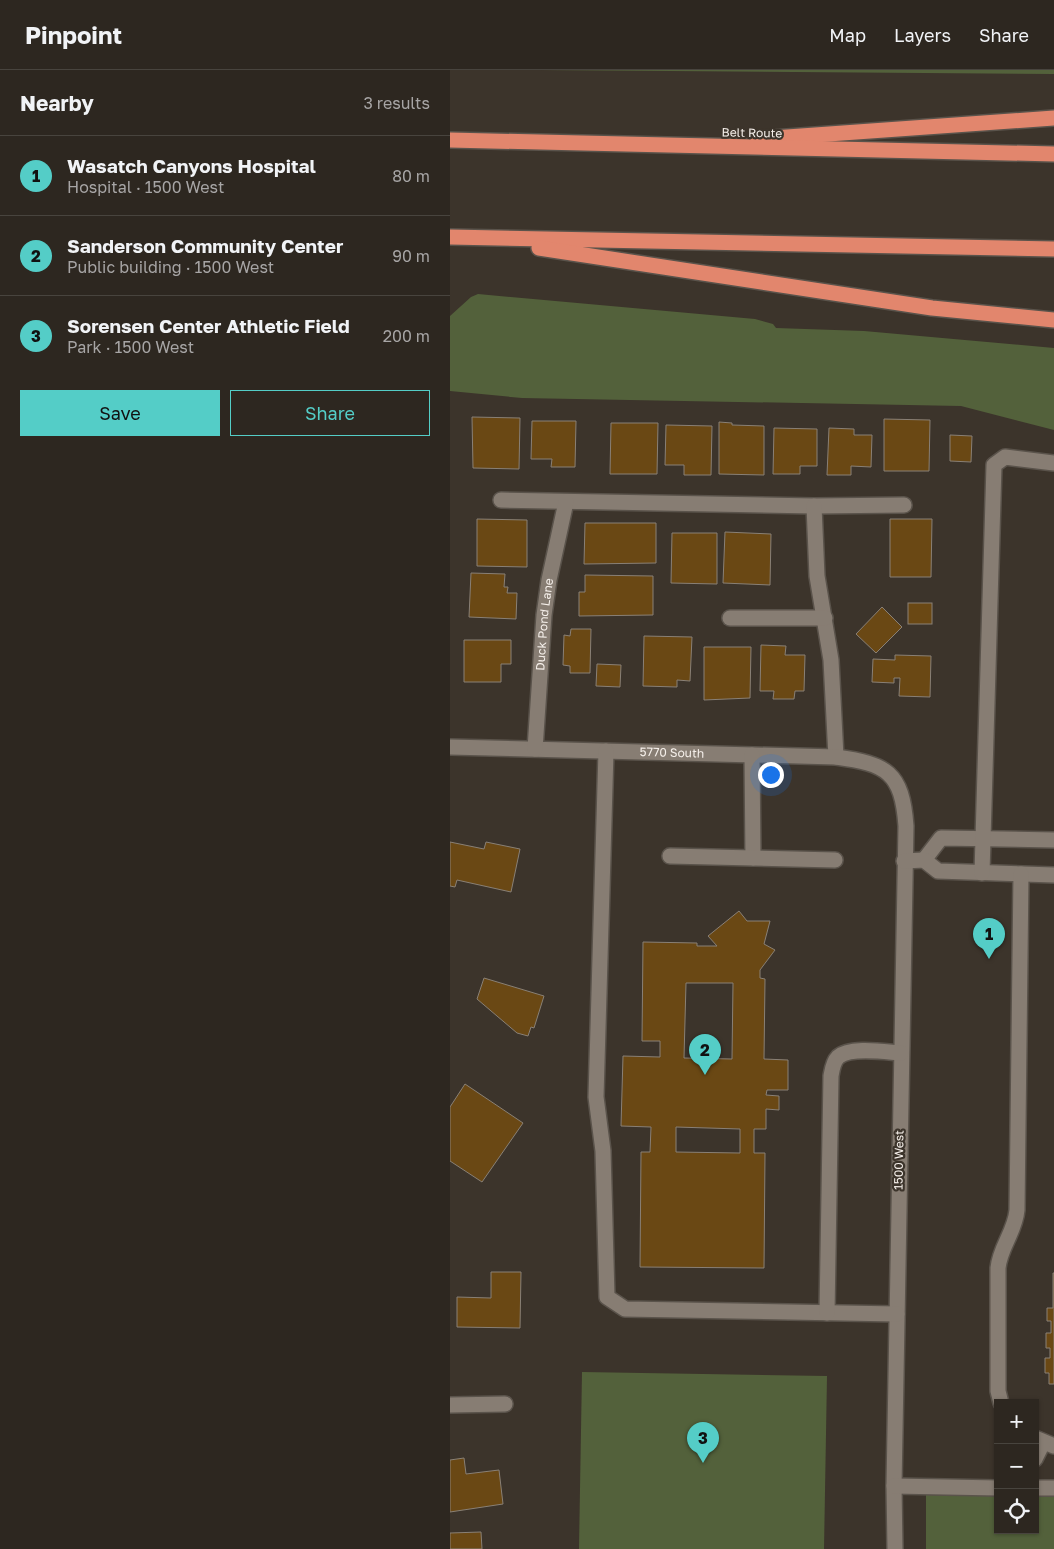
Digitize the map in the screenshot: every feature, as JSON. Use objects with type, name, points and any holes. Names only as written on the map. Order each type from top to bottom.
[{"type":"highway","points":[[661,146],[1054,118]]},
{"type":"highway","name":"Belt Route","points":[[450,140],[494,143],[1054,154]]},
{"type":"highway","points":[[450,237],[477,239],[1054,248]]},
{"type":"highway","points":[[477,239],[932,308],[1054,320]]},
{"type":"street","points":[[982,872],[994,465],[1004,457],[1054,463]]},
{"type":"street","points":[[501,500],[814,506],[904,505]]},
{"type":"street","name":"Duck Pond Lane","points":[[535,749],[544,615],[549,580],[566,502]]},
{"type":"street","points":[[814,506],[817,576],[826,618],[831,660],[836,757]]},
{"type":"street","points":[[730,618],[826,618]]},
{"type":"street","name":"5770 South","points":[[450,747],[836,757],[872,764],[892,775]]},
{"type":"street","points":[[606,751],[596,1097],[603,1151],[607,1298],[625,1310],[897,1314]]},
{"type":"street","points":[[752,755],[753,858]]},
{"type":"street","name":"1500 West","points":[[892,775],[899,785],[904,802],[906,826],[894,1486],[895,1549]]},
{"type":"street","points":[[924,860],[942,838],[1054,840]]},
{"type":"street","points":[[670,856],[835,860]]},
{"type":"street","points":[[904,861],[924,860],[938,871],[1054,875]]},
{"type":"street","points":[[1000,1399],[998,1391],[999,1256],[1013,1230],[1017,1210],[1021,874]]},
{"type":"street","points":[[827,1313],[831,1076],[833,1066],[837,1058],[854,1051],[901,1053]]},
{"type":"street","points":[[450,1405],[505,1404]]},
{"type":"street","points":[[894,1486],[994,1488]]},
{"type":"street","points":[[1039,1488],[1054,1488]]},
{"type":"green space","points":[[540,70],[1054,70],[1054,74]]},
{"type":"green space","points":[[478,294],[755,319],[773,324],[776,328],[864,331],[1054,348],[1054,430],[961,406],[522,398],[450,391],[450,316],[471,297]]},
{"type":"green space","points":[[582,1372],[827,1376],[824,1549],[579,1549]]},
{"type":"green space","points":[[926,1495],[994,1496],[994,1534],[1039,1534],[1039,1496],[1054,1496],[1054,1549],[926,1549]]},
{"type":"building","points":[[472,417],[520,418],[519,469],[473,468]]},
{"type":"building","points":[[884,419],[930,420],[929,471],[884,471]]},
{"type":"building","points":[[532,421],[576,421],[575,467],[551,467],[552,459],[531,459]]},
{"type":"building","points":[[719,422],[732,423],[732,425],[764,426],[764,475],[719,474]]},
{"type":"building","points":[[611,423],[658,423],[657,474],[610,474]]},
{"type":"building","points":[[666,425],[712,426],[711,475],[684,475],[684,465],[665,465]]},
{"type":"building","points":[[774,428],[817,429],[817,466],[800,466],[800,474],[773,474]]},
{"type":"building","points":[[829,428],[854,429],[854,435],[872,435],[871,467],[851,466],[851,475],[827,475]]},
{"type":"building","points":[[950,435],[972,436],[971,462],[950,461]]},
{"type":"building","points":[[477,519],[527,520],[527,567],[477,566]]},
{"type":"building","points":[[890,519],[932,519],[931,577],[890,577]]},
{"type":"building","points":[[585,523],[656,523],[656,563],[584,564]]},
{"type":"building","points":[[725,532],[771,534],[770,585],[723,583]]},
{"type":"building","points":[[672,533],[717,533],[717,584],[671,583]]},
{"type":"building","points":[[471,573],[505,574],[504,587],[508,587],[507,593],[517,593],[516,619],[469,617]]},
{"type":"building","points":[[585,575],[653,576],[653,615],[579,616],[579,592],[585,592]]},
{"type":"building","points":[[908,603],[932,603],[932,624],[908,624]]},
{"type":"building","points":[[882,607],[902,627],[876,653],[856,634]]},
{"type":"building","points":[[571,629],[591,629],[590,673],[570,673],[570,666],[563,665],[564,635],[570,636]]},
{"type":"building","points":[[644,636],[692,637],[690,681],[677,680],[677,687],[643,686]]},
{"type":"building","points":[[464,640],[511,640],[511,664],[501,664],[501,682],[464,682]]},
{"type":"building","points":[[761,645],[786,646],[785,655],[805,655],[804,691],[795,691],[794,699],[773,699],[774,691],[760,691]]},
{"type":"building","points":[[704,647],[751,647],[750,698],[704,700]]},
{"type":"building","points":[[895,655],[931,656],[930,697],[899,696],[900,678],[894,678],[894,683],[872,682],[873,659],[895,660]]},
{"type":"building","points":[[597,664],[621,665],[620,687],[596,686]]},
{"type":"building","points":[[450,842],[484,849],[486,842],[520,849],[511,892],[457,880],[455,887],[450,886]]},
{"type":"building","points":[[739,911],[747,921],[770,921],[764,944],[775,950],[760,970],[760,978],[765,979],[764,1059],[788,1060],[788,1090],[767,1090],[766,1095],[779,1096],[779,1110],[766,1109],[766,1129],[754,1129],[754,1153],[765,1153],[764,1268],[640,1267],[641,1152],[650,1152],[651,1127],[621,1126],[623,1056],[660,1057],[660,1041],[642,1041],[643,942],[697,943],[697,946],[717,946],[708,936]],"holes":[[[686,983],[733,983],[732,1059],[684,1058]],[[676,1127],[740,1129],[740,1153],[676,1152]]]},
{"type":"building","points":[[484,978],[544,996],[534,1028],[531,1027],[528,1036],[517,1033],[477,999]]},
{"type":"building","points":[[465,1084],[523,1123],[482,1182],[450,1161],[450,1107]]},
{"type":"building","points":[[491,1272],[521,1272],[520,1328],[457,1327],[457,1297],[491,1298]]},
{"type":"building","points":[[1053,1273],[1054,1384],[1049,1384],[1049,1373],[1045,1373],[1045,1358],[1050,1358],[1050,1348],[1046,1348],[1046,1333],[1051,1333],[1051,1321],[1047,1321],[1047,1308],[1053,1308]]},
{"type":"building","points":[[464,1458],[466,1474],[499,1470],[503,1504],[450,1512],[450,1460]]},
{"type":"building","points":[[481,1532],[482,1549],[450,1549],[450,1533]]},
{"type":"place","name":"Wasatch Canyons Hospital","points":[[989,959]]},
{"type":"place","name":"Sanderson Community Center","points":[[705,1075]]},
{"type":"place","name":"Sorensen Center Athletic Field","points":[[703,1463]]}]
